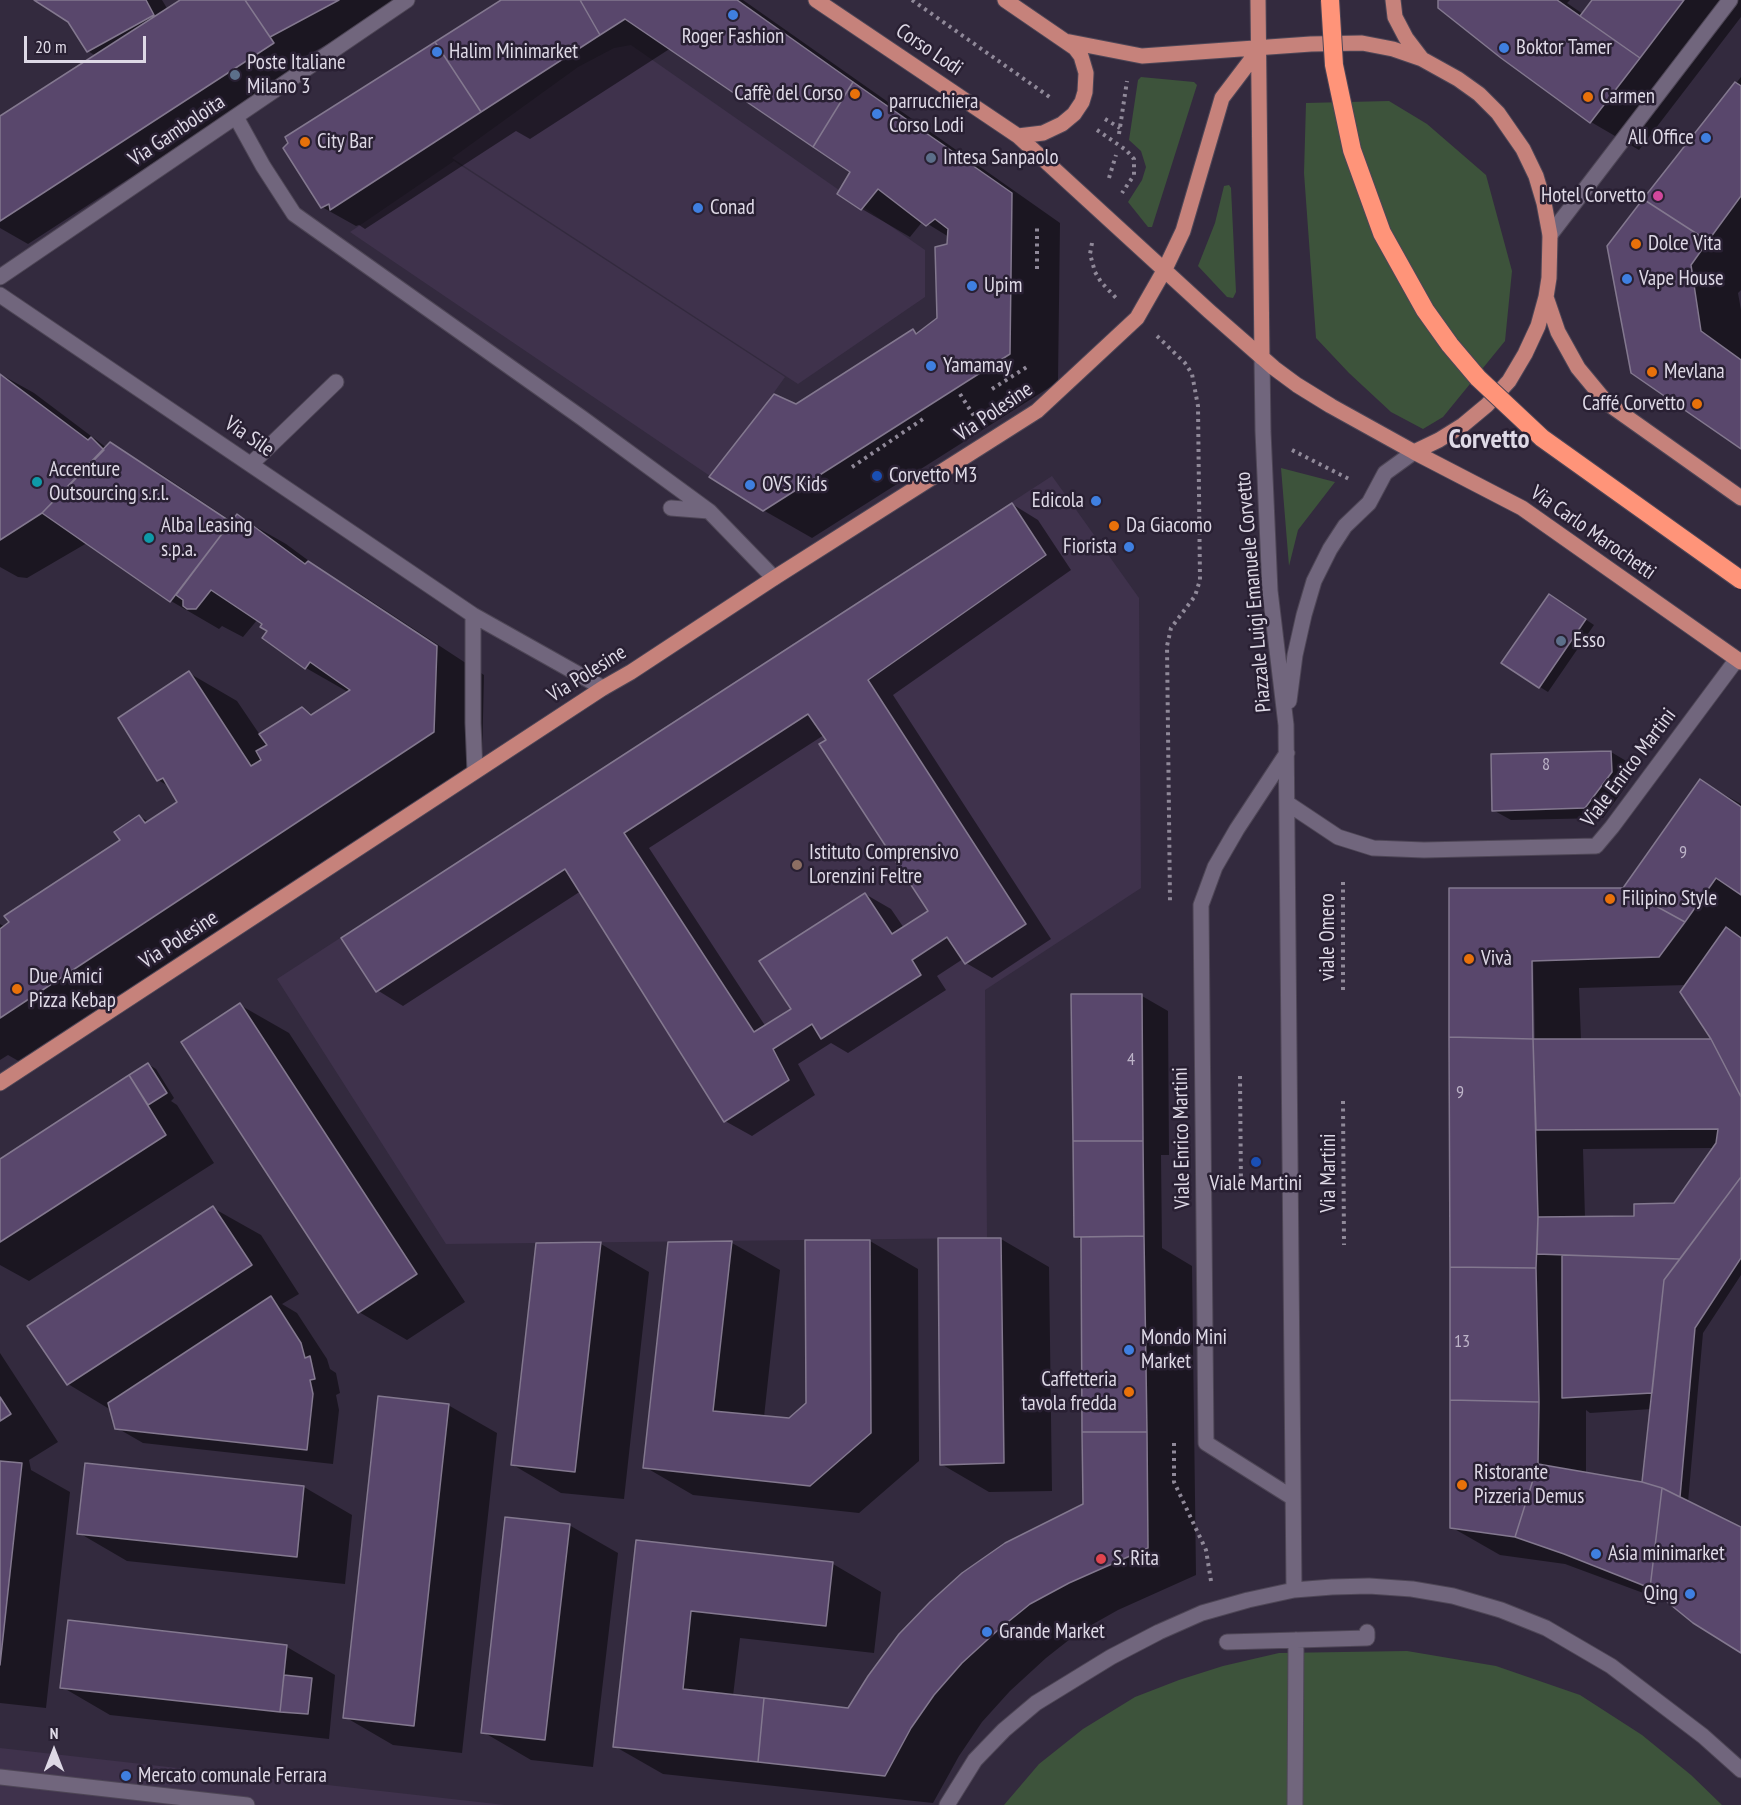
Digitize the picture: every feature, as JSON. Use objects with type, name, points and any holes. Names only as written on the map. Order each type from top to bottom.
[{"type":"highway","points":[[1330,0],[1334,65],[1352,150],[1382,233],[1425,310],[1478,378],[1542,438],[1741,580]]},
{"type":"main road","name":"Corso Lodi","points":[[816,0],[1018,136]]},
{"type":"main road","points":[[1005,0],[1075,48],[1081,57],[1086,73],[1085,92],[1074,114],[1062,124],[1043,133],[1018,136]]},
{"type":"main road","points":[[1165,269],[1183,231],[1222,98],[1260,48],[1258,0]]},
{"type":"main road","points":[[1393,0],[1395,17],[1406,38],[1422,58]]},
{"type":"main road","name":"Piazzale Luigi Emanuele Corvetto","points":[[1065,41],[1142,56],[1311,44],[1362,43],[1422,58],[1479,94],[1498,113],[1523,149],[1536,176],[1544,203],[1550,236],[1546,297],[1530,345],[1509,381],[1487,405],[1463,425],[1414,452]]},
{"type":"main road","name":"Piazzale Luigi Emanuele Corvetto","points":[[1260,48],[1262,358]]},
{"type":"main road","points":[[1018,136],[1262,358],[1297,385],[1414,452]]},
{"type":"main road","name":"Via Polesine","points":[[0,1083],[603,688],[1037,411],[1137,318],[1165,269]]},
{"type":"main road","points":[[1546,297],[1558,332],[1578,368],[1607,403],[1741,498]]},
{"type":"main road","name":"Via Carlo Marochetti","points":[[1414,452],[1522,508],[1739,661]]},
{"type":"street","name":"Via Gamboloita","points":[[0,278],[407,0]]},
{"type":"street","points":[[1550,236],[1730,0]]},
{"type":"street","points":[[236,117],[263,166],[294,214],[582,418],[709,512],[774,578]]},
{"type":"street","name":"Via Sile","points":[[0,295],[473,615],[603,688]]},
{"type":"street","name":"Piazzale Luigi Emanuele Corvetto","points":[[1262,358],[1270,591],[1286,725]]},
{"type":"street","points":[[251,464],[336,382]]},
{"type":"street","name":"Piazzale Luigi Emanuele Corvetto","points":[[1286,725],[1295,655],[1314,581],[1345,526],[1369,503],[1386,474],[1414,452]]},
{"type":"street","points":[[671,508],[709,512]]},
{"type":"street","points":[[473,615],[475,771]]},
{"type":"street","name":"Viale Enrico Martini","points":[[1287,803],[1338,837],[1373,848],[1424,850],[1596,846],[1739,661]]},
{"type":"street","points":[[1286,725],[1294,1590]]},
{"type":"street","name":"Viale Enrico Martini","points":[[1287,753],[1215,867],[1201,905],[1201,941],[1206,1443],[1293,1498]]},
{"type":"street","points":[[946,1805],[975,1760],[1004,1730],[1036,1704],[1074,1678],[1159,1632],[1202,1613],[1248,1600],[1294,1590],[1369,1586],[1412,1589],[1463,1599],[1500,1610],[1546,1628],[1611,1665],[1703,1736],[1741,1770]]},
{"type":"street","points":[[1227,1642],[1367,1638],[1367,1632]]},
{"type":"street","points":[[1295,1805],[1296,1640]]},
{"type":"street","points":[[0,1777],[247,1805]]},
{"type":"path","points":[[912,0],[1126,150],[1134,159],[1134,175],[1122,194]]},
{"type":"path","points":[[1119,134],[1127,80]]},
{"type":"path","points":[[1109,178],[1116,155]]},
{"type":"path","points":[[1037,269],[1038,224]]},
{"type":"path","points":[[1093,237],[1090,254],[1095,272],[1101,282],[1118,299]]},
{"type":"path","points":[[992,389],[1030,365]]},
{"type":"path","points":[[960,394],[977,422]]},
{"type":"path","points":[[852,467],[923,418]]},
{"type":"path","points":[[1291,449],[1350,480]]},
{"type":"path","name":"viale Omero","points":[[1342,882],[1343,992]]},
{"type":"path","points":[[1240,1076],[1241,1189]]},
{"type":"path","name":"Via Martini","points":[[1343,1101],[1344,1245]]},
{"type":"shaded area","points":[[631,45],[925,250],[925,297],[798,384],[452,158],[578,67],[614,48]]},
{"type":"shaded area","points":[[454,161],[785,377],[710,476],[350,232]]},
{"type":"shaded area","name":"Istituto Comprensivo Lorenzini Feltre","points":[[1052,476],[1139,598],[1141,888],[985,990],[987,1238],[446,1244],[277,979]]},
{"type":"shaded area","name":"Mercato comunale Ferrara","points":[[0,1748],[505,1805],[0,1805]]},
{"type":"green space","points":[[1141,77],[1194,82],[1197,85],[1152,227],[1148,227],[1128,202],[1142,180],[1146,167],[1141,151],[1129,140],[1138,80]]},
{"type":"green space","points":[[1389,101],[1427,124],[1486,175],[1512,271],[1505,341],[1443,417],[1423,429],[1391,412],[1316,338],[1304,173],[1306,103]]},
{"type":"green space","points":[[1229,185],[1236,292],[1233,298],[1227,297],[1198,266],[1215,223],[1224,186]]},
{"type":"green space","points":[[1281,468],[1335,482],[1298,530],[1289,566]]},
{"type":"green space","points":[[1407,1651],[1496,1666],[1580,1695],[1642,1735],[1691,1775],[1722,1805],[1004,1805],[1039,1764],[1083,1729],[1135,1697],[1179,1680],[1223,1666],[1279,1653]]},
{"type":"building","points":[[34,0],[146,0],[154,15],[87,52],[68,22]]},
{"type":"building","points":[[180,0],[245,0],[274,43],[0,221],[0,116]]},
{"type":"building","points":[[245,0],[339,0],[270,37]]},
{"type":"building","points":[[501,0],[580,0],[600,35],[481,112],[435,42]]},
{"type":"building","points":[[580,0],[737,0],[853,82],[813,147],[625,19],[600,35]]},
{"type":"building","points":[[1438,0],[1557,0],[1640,58],[1590,123],[1501,58],[1438,8]]},
{"type":"building","points":[[1592,0],[1684,0],[1640,58],[1580,16]]},
{"type":"building","points":[[435,42],[481,112],[330,210],[329,204],[321,208],[283,148],[288,143],[285,137]]},
{"type":"building","points":[[853,82],[1012,193],[1010,354],[763,511],[709,477],[774,394],[796,404],[913,329],[916,334],[937,318],[935,247],[947,244],[948,229],[935,219],[926,226],[878,189],[861,210],[837,194],[850,172],[813,147]]},
{"type":"building","points":[[1735,82],[1741,86],[1741,196],[1708,241],[1643,199]]},
{"type":"building","points":[[1643,199],[1708,241],[1691,265],[1701,331],[1741,360],[1741,449],[1631,373],[1607,246]]},
{"type":"building","name":"Accenture Outsourcing s.r.l.","points":[[0,374],[88,440],[91,437],[104,450],[42,513],[0,540]]},
{"type":"building","name":"Alba Leasing s.p.a.","points":[[110,442],[231,522],[170,602],[42,513]]},
{"type":"building","points":[[1012,503],[1046,555],[868,680],[1026,924],[965,964],[947,937],[912,960],[921,975],[821,1039],[812,1024],[773,1049],[789,1080],[724,1122],[565,869],[376,992],[341,938]],"holes":[[[808,714],[826,740],[819,744],[928,911],[892,934],[865,893],[759,961],[791,1009],[754,1032],[624,833]]]},
{"type":"building","points":[[237,514],[305,564],[308,561],[437,646],[434,732],[0,1018],[0,929],[9,922],[4,916],[120,840],[114,832],[139,815],[145,823],[177,802],[163,778],[157,781],[118,718],[189,671],[251,766],[261,760],[256,751],[267,745],[259,734],[302,707],[311,715],[350,690],[310,662],[305,669],[262,638],[267,631],[260,627],[262,624],[211,590],[196,609],[187,609],[183,606],[183,600],[176,595]]},
{"type":"building","points":[[1549,594],[1586,619],[1539,688],[1501,663]]},
{"type":"building","points":[[1611,751],[1612,772],[1585,808],[1492,811],[1491,754]]},
{"type":"building","points":[[1700,779],[1741,807],[1741,895],[1716,878],[1685,922],[1623,888]]},
{"type":"building","points":[[1449,888],[1623,888],[1685,922],[1659,957],[1532,961],[1533,1039],[1449,1037]]},
{"type":"building","points":[[1726,927],[1741,938],[1741,1097],[1711,1039],[1680,992]]},
{"type":"building","points":[[1071,994],[1142,994],[1143,1141],[1073,1141]]},
{"type":"building","points":[[240,1003],[417,1274],[358,1313],[181,1042]]},
{"type":"building","points":[[1449,1037],[1533,1039],[1538,1217],[1536,1268],[1450,1267]]},
{"type":"building","points":[[1533,1039],[1711,1039],[1741,1097],[1741,1177],[1680,1259],[1537,1254],[1538,1217],[1634,1216],[1634,1204],[1674,1203],[1716,1143],[1718,1129],[1536,1130]]},
{"type":"building","points":[[148,1063],[167,1093],[148,1105],[129,1075]]},
{"type":"building","points":[[129,1075],[166,1135],[0,1242],[0,1159]]},
{"type":"building","points":[[1073,1141],[1143,1141],[1144,1236],[1074,1237]]},
{"type":"building","points":[[1741,1177],[1741,1258],[1695,1328],[1680,1497],[1642,1482],[1664,1280]]},
{"type":"building","points":[[213,1206],[252,1265],[67,1385],[27,1326]]},
{"type":"building","points":[[1144,1236],[1147,1432],[1082,1432],[1081,1237]]},
{"type":"building","points":[[938,1238],[1001,1238],[1004,1463],[940,1465]]},
{"type":"building","points":[[805,1240],[870,1240],[871,1433],[810,1486],[643,1468],[668,1242],[732,1241],[713,1411],[789,1418],[806,1403]]},
{"type":"building","points":[[601,1242],[575,1472],[511,1465],[536,1243]]},
{"type":"building","points":[[1562,1255],[1680,1259],[1664,1280],[1652,1393],[1562,1398]]},
{"type":"building","points":[[1450,1267],[1536,1268],[1539,1402],[1450,1400]]},
{"type":"building","points":[[271,1296],[301,1343],[305,1358],[310,1356],[315,1379],[310,1380],[313,1394],[307,1450],[115,1429],[108,1403]]},
{"type":"building","points":[[378,1396],[449,1404],[414,1726],[343,1718]]},
{"type":"building","points":[[0,1397],[11,1414],[0,1421]]},
{"type":"building","points":[[1450,1400],[1539,1402],[1538,1464],[1515,1537],[1450,1528]]},
{"type":"building","points":[[1082,1432],[1147,1432],[1148,1548],[1069,1583],[1030,1604],[998,1630],[962,1663],[934,1695],[911,1728],[885,1776],[758,1762],[764,1698],[848,1708],[899,1634],[962,1573],[1005,1543],[1083,1504]]},
{"type":"building","points":[[0,1461],[22,1463],[0,1665]]},
{"type":"building","points":[[85,1463],[304,1486],[297,1557],[77,1534]]},
{"type":"building","points":[[1538,1464],[1642,1482],[1662,1488],[1650,1588],[1515,1537]]},
{"type":"building","points":[[1662,1488],[1741,1527],[1741,1653],[1693,1623],[1650,1588]]},
{"type":"building","points":[[505,1517],[570,1524],[545,1740],[481,1733]]},
{"type":"building","points":[[636,1540],[833,1562],[826,1626],[691,1611],[683,1689],[764,1698],[758,1762],[613,1747]]},
{"type":"building","points":[[68,1620],[287,1645],[280,1712],[60,1688]]},
{"type":"building","points":[[284,1675],[312,1678],[308,1714],[280,1712]]},
{"type":"place","name":"Roger Fashion","points":[[733,15]]},
{"type":"place","name":"Boktor Tamer","points":[[1504,48]]},
{"type":"place","name":"Halim Minimarket","points":[[437,52]]},
{"type":"place","name":"Poste Italiane Milano 3","points":[[235,75]]},
{"type":"place","name":"Caffè del Corso","points":[[855,94]]},
{"type":"place","name":"Carmen","points":[[1588,97]]},
{"type":"place","name":"parrucchiera Corso Lodi","points":[[877,114]]},
{"type":"place","name":"All Office","points":[[1706,138]]},
{"type":"place","name":"City Bar","points":[[305,142]]},
{"type":"place","name":"Intesa Sanpaolo","points":[[931,158]]},
{"type":"place","name":"Hotel Corvetto","points":[[1658,196]]},
{"type":"place","name":"Conad","points":[[698,208]]},
{"type":"place","name":"Dolce Vita","points":[[1636,244]]},
{"type":"place","name":"Vape House","points":[[1627,279]]},
{"type":"place","name":"Upim","points":[[972,286]]},
{"type":"place","name":"Yamamay","points":[[931,366]]},
{"type":"place","name":"Mevlana","points":[[1652,372]]},
{"type":"place","name":"Caffé Corvetto","points":[[1697,404]]},
{"type":"place","name":"Corvetto M3","points":[[877,476]]},
{"type":"place","name":"Accenture Outsourcing s.r.l.","points":[[37,482]]},
{"type":"place","name":"OVS Kids","points":[[750,485]]},
{"type":"place","name":"Edicola","points":[[1096,501]]},
{"type":"place","name":"Da Giacomo","points":[[1114,526]]},
{"type":"place","name":"Alba Leasing s.p.a.","points":[[149,538]]},
{"type":"place","name":"Fiorista","points":[[1129,547]]},
{"type":"place","name":"Esso","points":[[1561,641]]},
{"type":"place","name":"Istituto Comprensivo Lorenzini Feltre","points":[[797,865]]},
{"type":"place","name":"Filipino Style","points":[[1610,899]]},
{"type":"place","name":"Vivà","points":[[1469,959]]},
{"type":"place","name":"Due Amici Pizza Kebap","points":[[17,989]]},
{"type":"place","name":"Viale Martini","points":[[1256,1162]]},
{"type":"place","name":"Mondo Mini Market","points":[[1129,1350]]},
{"type":"place","name":"Caffetteria tavola fredda","points":[[1129,1392]]},
{"type":"place","name":"Ristorante Pizzeria Demus","points":[[1462,1485]]},
{"type":"place","name":"Asia minimarket","points":[[1596,1554]]},
{"type":"place","name":"S. Rita","points":[[1101,1559]]},
{"type":"place","name":"Qing","points":[[1690,1594]]},
{"type":"place","name":"Grande Market","points":[[987,1632]]},
{"type":"place","name":"Mercato comunale Ferrara","points":[[126,1776]]},
{"type":"district","name":"Corvetto","points":[[1489,440]]}]
